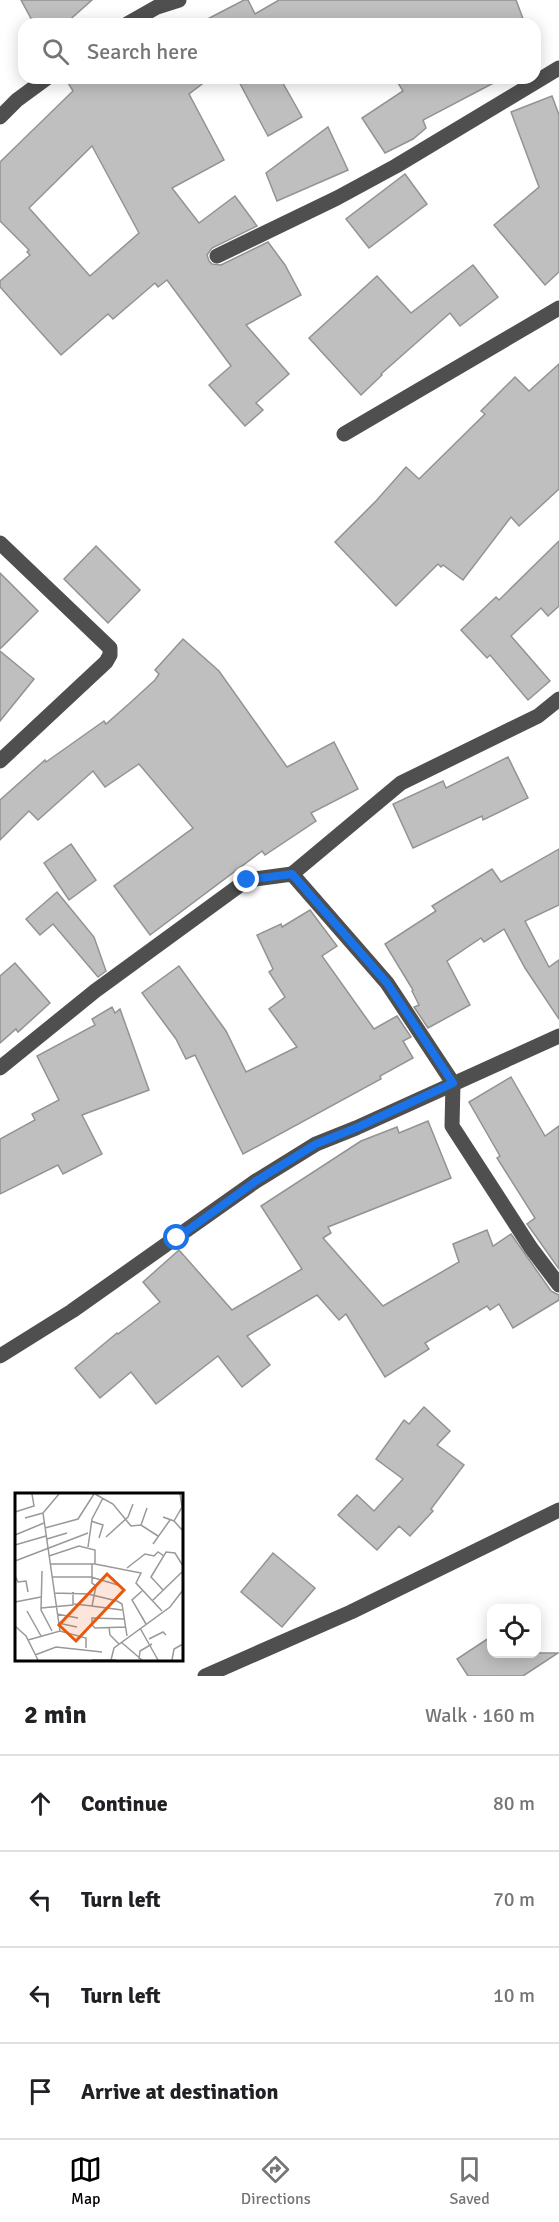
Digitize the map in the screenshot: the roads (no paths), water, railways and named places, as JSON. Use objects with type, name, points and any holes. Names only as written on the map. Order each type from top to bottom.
[{"type":"street","points":[[138,18],[157,7],[179,0]]},
{"type":"street","points":[[541,79],[559,68]]},
{"type":"street","points":[[0,117],[38,84]]},
{"type":"street","points":[[218,256],[337,198],[396,166],[532,84]]},
{"type":"street","points":[[344,434],[559,308]]},
{"type":"street","points":[[0,543],[110,648],[110,655],[106,662],[0,761]]},
{"type":"street","points":[[0,1068],[95,991],[247,880],[292,874],[401,783],[538,716],[559,699]]},
{"type":"street","points":[[292,874],[387,983],[453,1083],[452,1126],[531,1248],[559,1285]]},
{"type":"street","points":[[0,1356],[72,1311],[256,1181],[316,1144],[559,1036]]},
{"type":"street","points":[[205,1676],[351,1612],[559,1510]]}]
